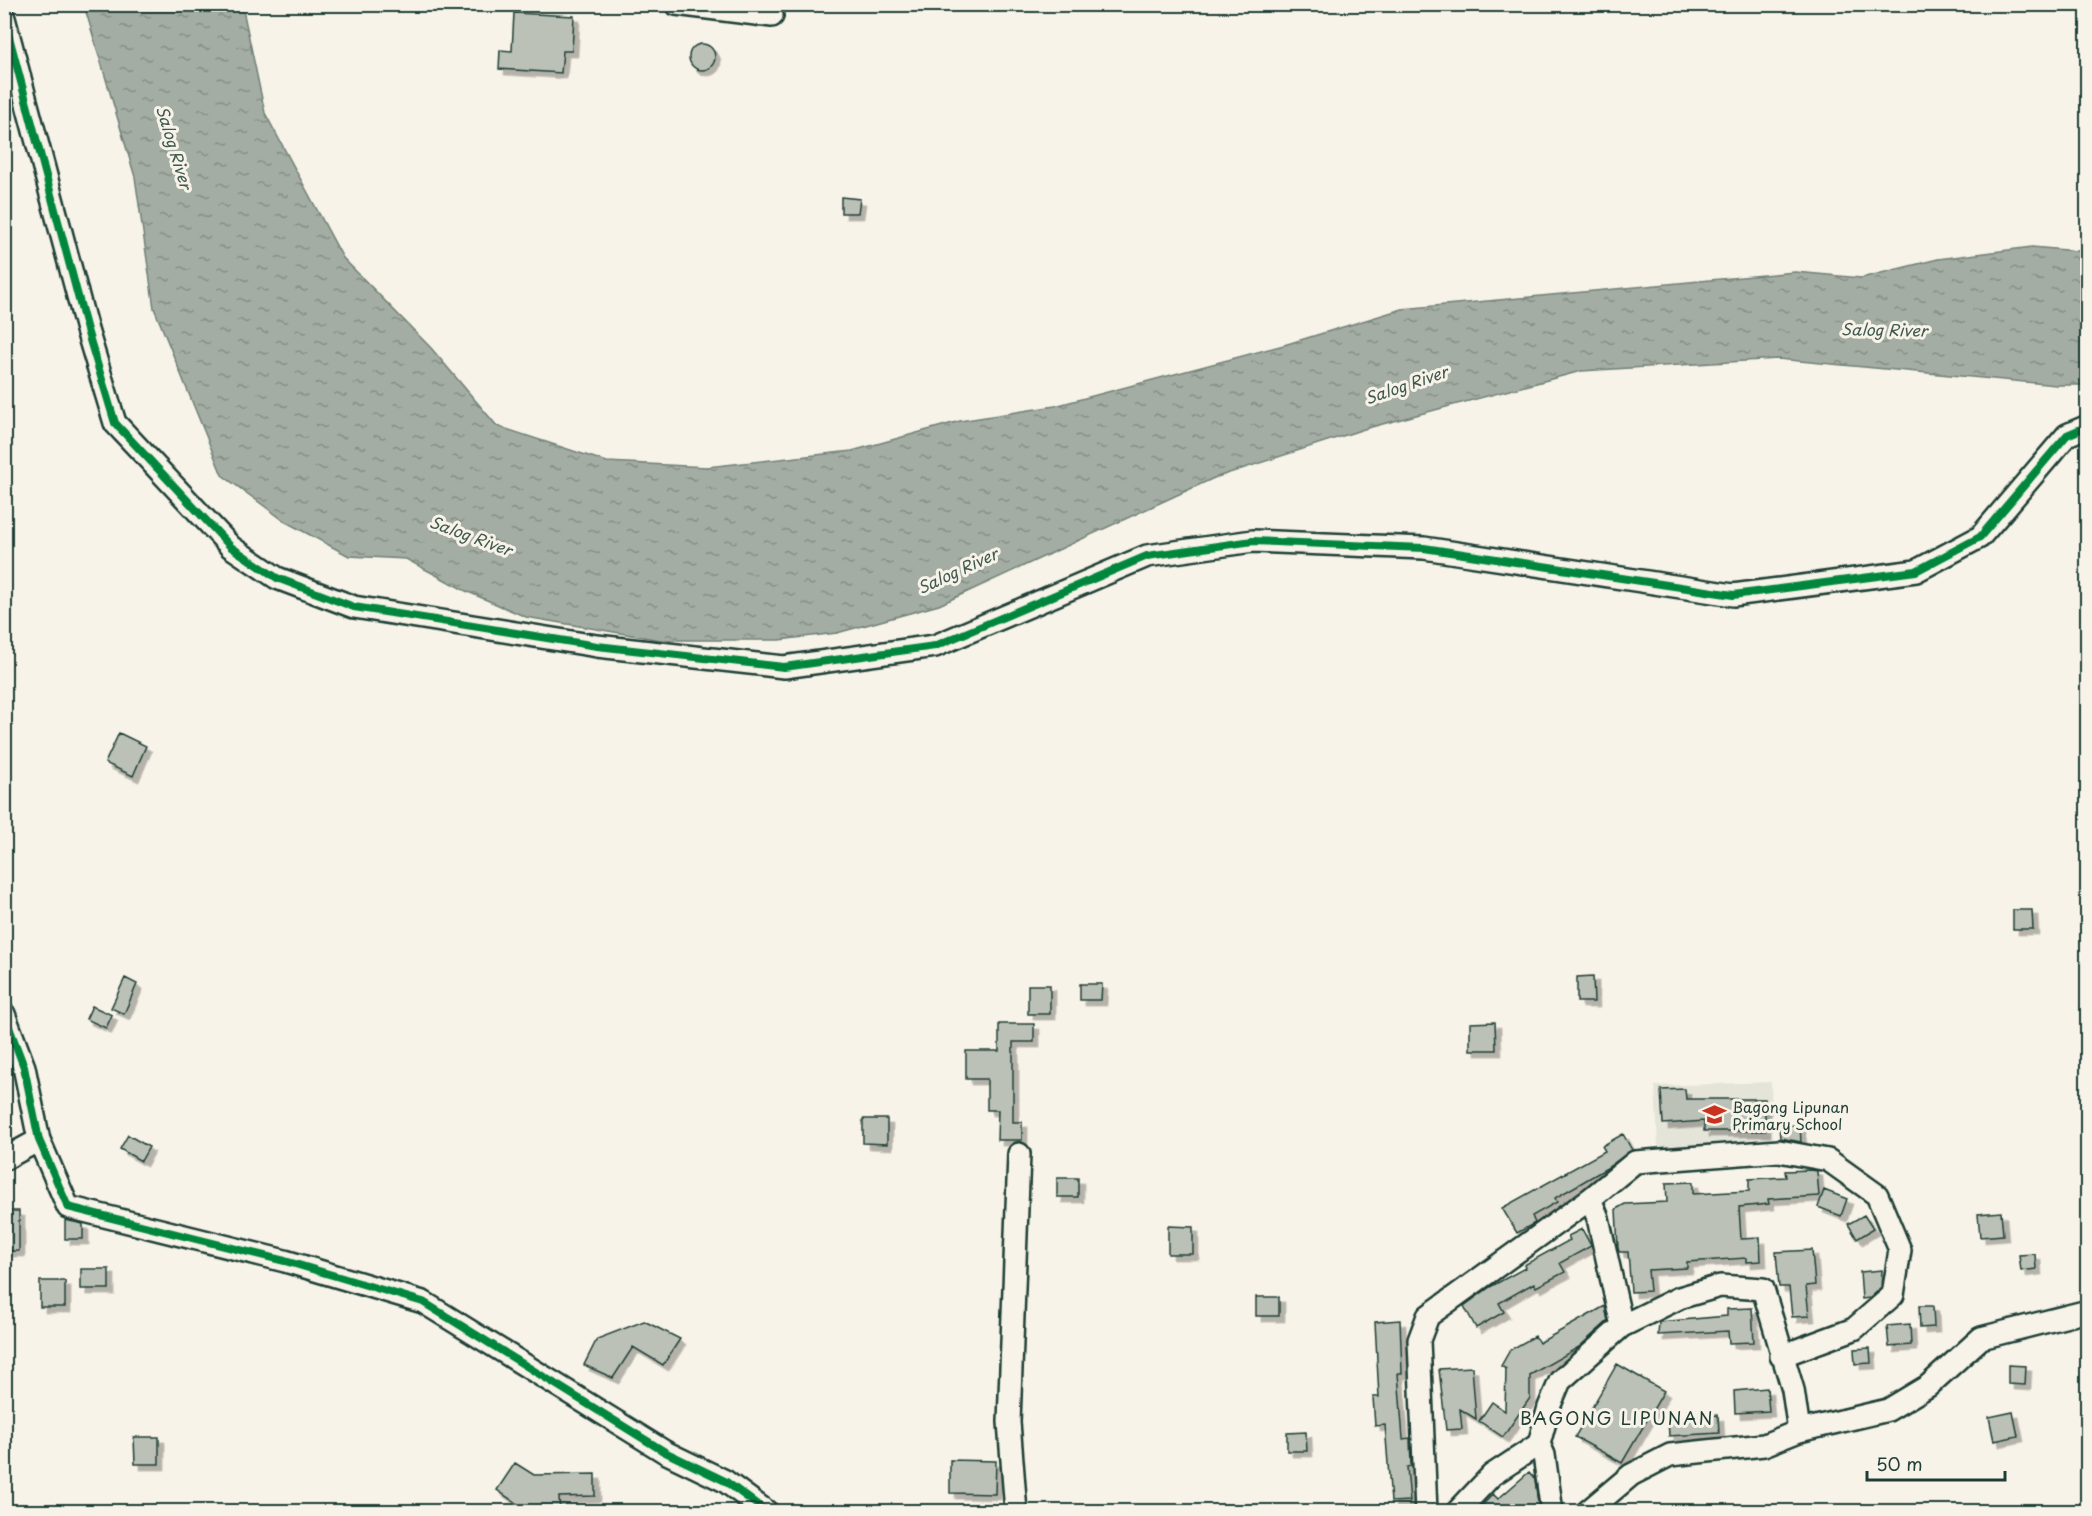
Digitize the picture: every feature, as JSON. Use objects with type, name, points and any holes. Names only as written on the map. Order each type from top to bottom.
[{"type":"street","points":[[676,4],[772,16]]},
{"type":"street","points":[[4,18],[87,330],[115,423],[231,547],[277,578],[354,607],[597,646],[784,667],[935,646],[1147,556],[1253,541],[1424,548],[1733,595],[1916,571],[1980,537],[2067,435],[2088,426]]},
{"type":"street","points":[[4,1014],[24,1067],[39,1140],[68,1207],[252,1252],[423,1302],[665,1452],[725,1481],[768,1512]]},
{"type":"street","points":[[4,1159],[39,1140]]},
{"type":"street","points":[[1426,1512],[1419,1340],[1428,1316],[1590,1199],[1635,1162],[1779,1151],[1828,1160],[1877,1194],[1900,1250],[1893,1295],[1854,1329],[1781,1356]]},
{"type":"street","points":[[1016,1512],[1009,1422],[1019,1154]]},
{"type":"street","points":[[1590,1199],[1598,1218],[1622,1326]]},
{"type":"street","points":[[1552,1512],[1544,1455],[1539,1444],[1549,1407],[1560,1381],[1622,1326],[1679,1298],[1720,1286],[1763,1289],[1792,1390],[1798,1431]]},
{"type":"street","points":[[1587,1512],[1631,1475],[1670,1455],[1764,1445],[1798,1431],[1888,1410],[1928,1386],[1981,1338],[2088,1311]]},
{"type":"street","points":[[1457,1512],[1492,1475],[1539,1444]]},
{"type":"shaded area","name":"Bagong Lipunan Primary School","points":[[1771,1082],[1773,1144],[1658,1147],[1655,1086]]},
{"type":"water","name":"Salog River","points":[[84,5],[242,5],[265,113],[343,258],[431,348],[497,426],[607,462],[707,467],[852,451],[960,421],[1055,406],[1284,345],[1402,309],[1795,272],[1861,278],[1938,259],[2032,247],[2087,252],[2087,385],[2056,385],[1778,359],[1581,371],[1364,429],[1214,478],[939,605],[837,633],[779,640],[661,640],[526,617],[466,591],[406,559],[349,556],[286,522],[222,475],[154,308],[135,177]]},
{"type":"building","points":[[514,13],[574,16],[572,51],[563,51],[561,73],[499,69],[500,50],[512,51]]},
{"type":"building","points":[[702,44],[711,48],[715,57],[711,66],[702,70],[693,66],[689,57],[693,48]]},
{"type":"building","points":[[841,197],[860,199],[858,213],[841,213]]},
{"type":"building","points":[[119,733],[146,746],[133,776],[105,763]]},
{"type":"building","points":[[2013,910],[2032,910],[2033,929],[2013,929]]},
{"type":"building","points":[[1593,976],[1594,1002],[1577,1002],[1577,977]]},
{"type":"building","points":[[125,978],[137,984],[124,1014],[111,1008]]},
{"type":"building","points":[[1080,984],[1102,984],[1101,1000],[1080,1000]]},
{"type":"building","points":[[1028,985],[1050,985],[1050,1014],[1028,1014]]},
{"type":"building","points":[[92,1006],[112,1015],[106,1028],[86,1019]]},
{"type":"building","points":[[1495,1022],[1496,1050],[1470,1050],[1470,1023]]},
{"type":"building","points":[[999,1024],[1034,1024],[1034,1042],[1013,1042],[1013,1122],[1022,1122],[1022,1140],[997,1140],[998,1110],[987,1110],[987,1079],[966,1079],[966,1051],[999,1051]]},
{"type":"building","points":[[1685,1089],[1686,1099],[1765,1099],[1765,1131],[1704,1131],[1704,1121],[1663,1124],[1661,1090]]},
{"type":"building","points":[[863,1119],[887,1119],[887,1144],[863,1143]]},
{"type":"building","points":[[1800,1125],[1801,1142],[1780,1138],[1779,1126]]},
{"type":"building","points":[[1623,1134],[1632,1150],[1607,1168],[1555,1198],[1557,1202],[1532,1216],[1535,1223],[1517,1233],[1502,1208],[1605,1151],[1602,1146]]},
{"type":"building","points":[[128,1135],[149,1147],[141,1161],[120,1149]]},
{"type":"building","points":[[1785,1171],[1817,1171],[1819,1196],[1768,1199],[1769,1204],[1739,1207],[1741,1239],[1760,1238],[1761,1261],[1746,1262],[1746,1258],[1687,1262],[1687,1268],[1648,1270],[1650,1291],[1631,1292],[1628,1252],[1619,1252],[1618,1248],[1616,1209],[1625,1204],[1667,1202],[1666,1183],[1693,1182],[1693,1194],[1749,1191],[1749,1179],[1786,1177]]},
{"type":"building","points":[[1057,1178],[1078,1178],[1078,1197],[1057,1197]]},
{"type":"building","points":[[1824,1190],[1847,1199],[1841,1216],[1818,1207]]},
{"type":"building","points":[[4,1211],[19,1211],[19,1251],[4,1251]]},
{"type":"building","points":[[2001,1212],[2003,1235],[1980,1237],[1978,1214]]},
{"type":"building","points":[[1864,1215],[1873,1229],[1857,1239],[1848,1224]]},
{"type":"building","points":[[65,1220],[83,1224],[83,1239],[65,1239]]},
{"type":"building","points":[[1168,1226],[1193,1227],[1193,1254],[1168,1254]]},
{"type":"building","points":[[1582,1229],[1591,1246],[1560,1263],[1565,1272],[1536,1287],[1534,1283],[1499,1303],[1504,1312],[1476,1328],[1464,1306],[1490,1287],[1525,1268],[1524,1265],[1570,1240],[1568,1236]]},
{"type":"building","points":[[1812,1250],[1815,1285],[1806,1286],[1809,1316],[1792,1317],[1789,1287],[1779,1287],[1776,1252]]},
{"type":"building","points":[[2035,1254],[2036,1269],[2021,1271],[2019,1255]]},
{"type":"building","points":[[81,1269],[109,1269],[109,1289],[81,1289]]},
{"type":"building","points":[[1882,1270],[1881,1288],[1870,1298],[1862,1299],[1860,1272]]},
{"type":"building","points":[[40,1281],[65,1281],[65,1307],[40,1307]]},
{"type":"building","points":[[1256,1297],[1279,1297],[1279,1316],[1256,1316]]},
{"type":"building","points":[[1605,1306],[1608,1321],[1579,1347],[1530,1375],[1530,1398],[1503,1437],[1479,1421],[1492,1402],[1505,1411],[1506,1369],[1501,1366],[1510,1350],[1535,1336],[1539,1343]]},
{"type":"building","points":[[1919,1306],[1933,1306],[1934,1327],[1920,1328]]},
{"type":"building","points":[[1752,1308],[1754,1342],[1729,1343],[1728,1331],[1658,1335],[1659,1322],[1727,1316],[1727,1309]]},
{"type":"building","points":[[1400,1320],[1402,1373],[1398,1373],[1403,1439],[1410,1438],[1411,1466],[1407,1467],[1410,1501],[1391,1502],[1385,1425],[1375,1426],[1373,1397],[1379,1397],[1375,1322]]},
{"type":"building","points":[[644,1321],[680,1339],[663,1365],[633,1347],[613,1378],[584,1365],[597,1339]]},
{"type":"building","points":[[1910,1324],[1911,1345],[1889,1347],[1887,1326]]},
{"type":"building","points":[[1870,1348],[1871,1363],[1855,1364],[1854,1349]]},
{"type":"building","points":[[1617,1364],[1664,1391],[1622,1463],[1575,1437]]},
{"type":"building","points":[[2008,1365],[2026,1366],[2025,1385],[2008,1384]]},
{"type":"building","points":[[1472,1367],[1476,1419],[1460,1409],[1462,1429],[1446,1430],[1439,1369]]},
{"type":"building","points":[[1767,1388],[1769,1411],[1735,1413],[1734,1391]]},
{"type":"building","points":[[2013,1412],[2018,1436],[1994,1441],[1989,1417]]},
{"type":"building","points":[[1718,1415],[1719,1433],[1669,1436],[1668,1419]]},
{"type":"building","points":[[1306,1432],[1307,1451],[1287,1451],[1287,1433]]},
{"type":"building","points":[[134,1437],[159,1437],[159,1464],[135,1464]]},
{"type":"building","points":[[950,1460],[996,1461],[995,1494],[950,1493]]},
{"type":"building","points":[[515,1463],[534,1475],[595,1474],[595,1496],[559,1497],[560,1512],[529,1512],[497,1490]]},
{"type":"building","points":[[1529,1472],[1535,1479],[1539,1512],[1476,1512],[1493,1494],[1498,1499]]},
{"type":"cycle path","points":[[4,18],[87,330],[115,423],[231,547],[277,578],[354,607],[597,646],[784,667],[935,646],[1147,556],[1253,541],[1424,548],[1733,595],[1916,571],[1980,537],[2067,435],[2088,426]]},
{"type":"cycle path","points":[[4,1014],[24,1067],[39,1140],[68,1207],[285,1261],[423,1302],[665,1452],[725,1481],[767,1512]]},
{"type":"place","name":"Bagong Lipunan Primary School","points":[[1714,1115]]},
{"type":"district","name":"BAGONG LIPUNAN","points":[[1617,1417]]}]
